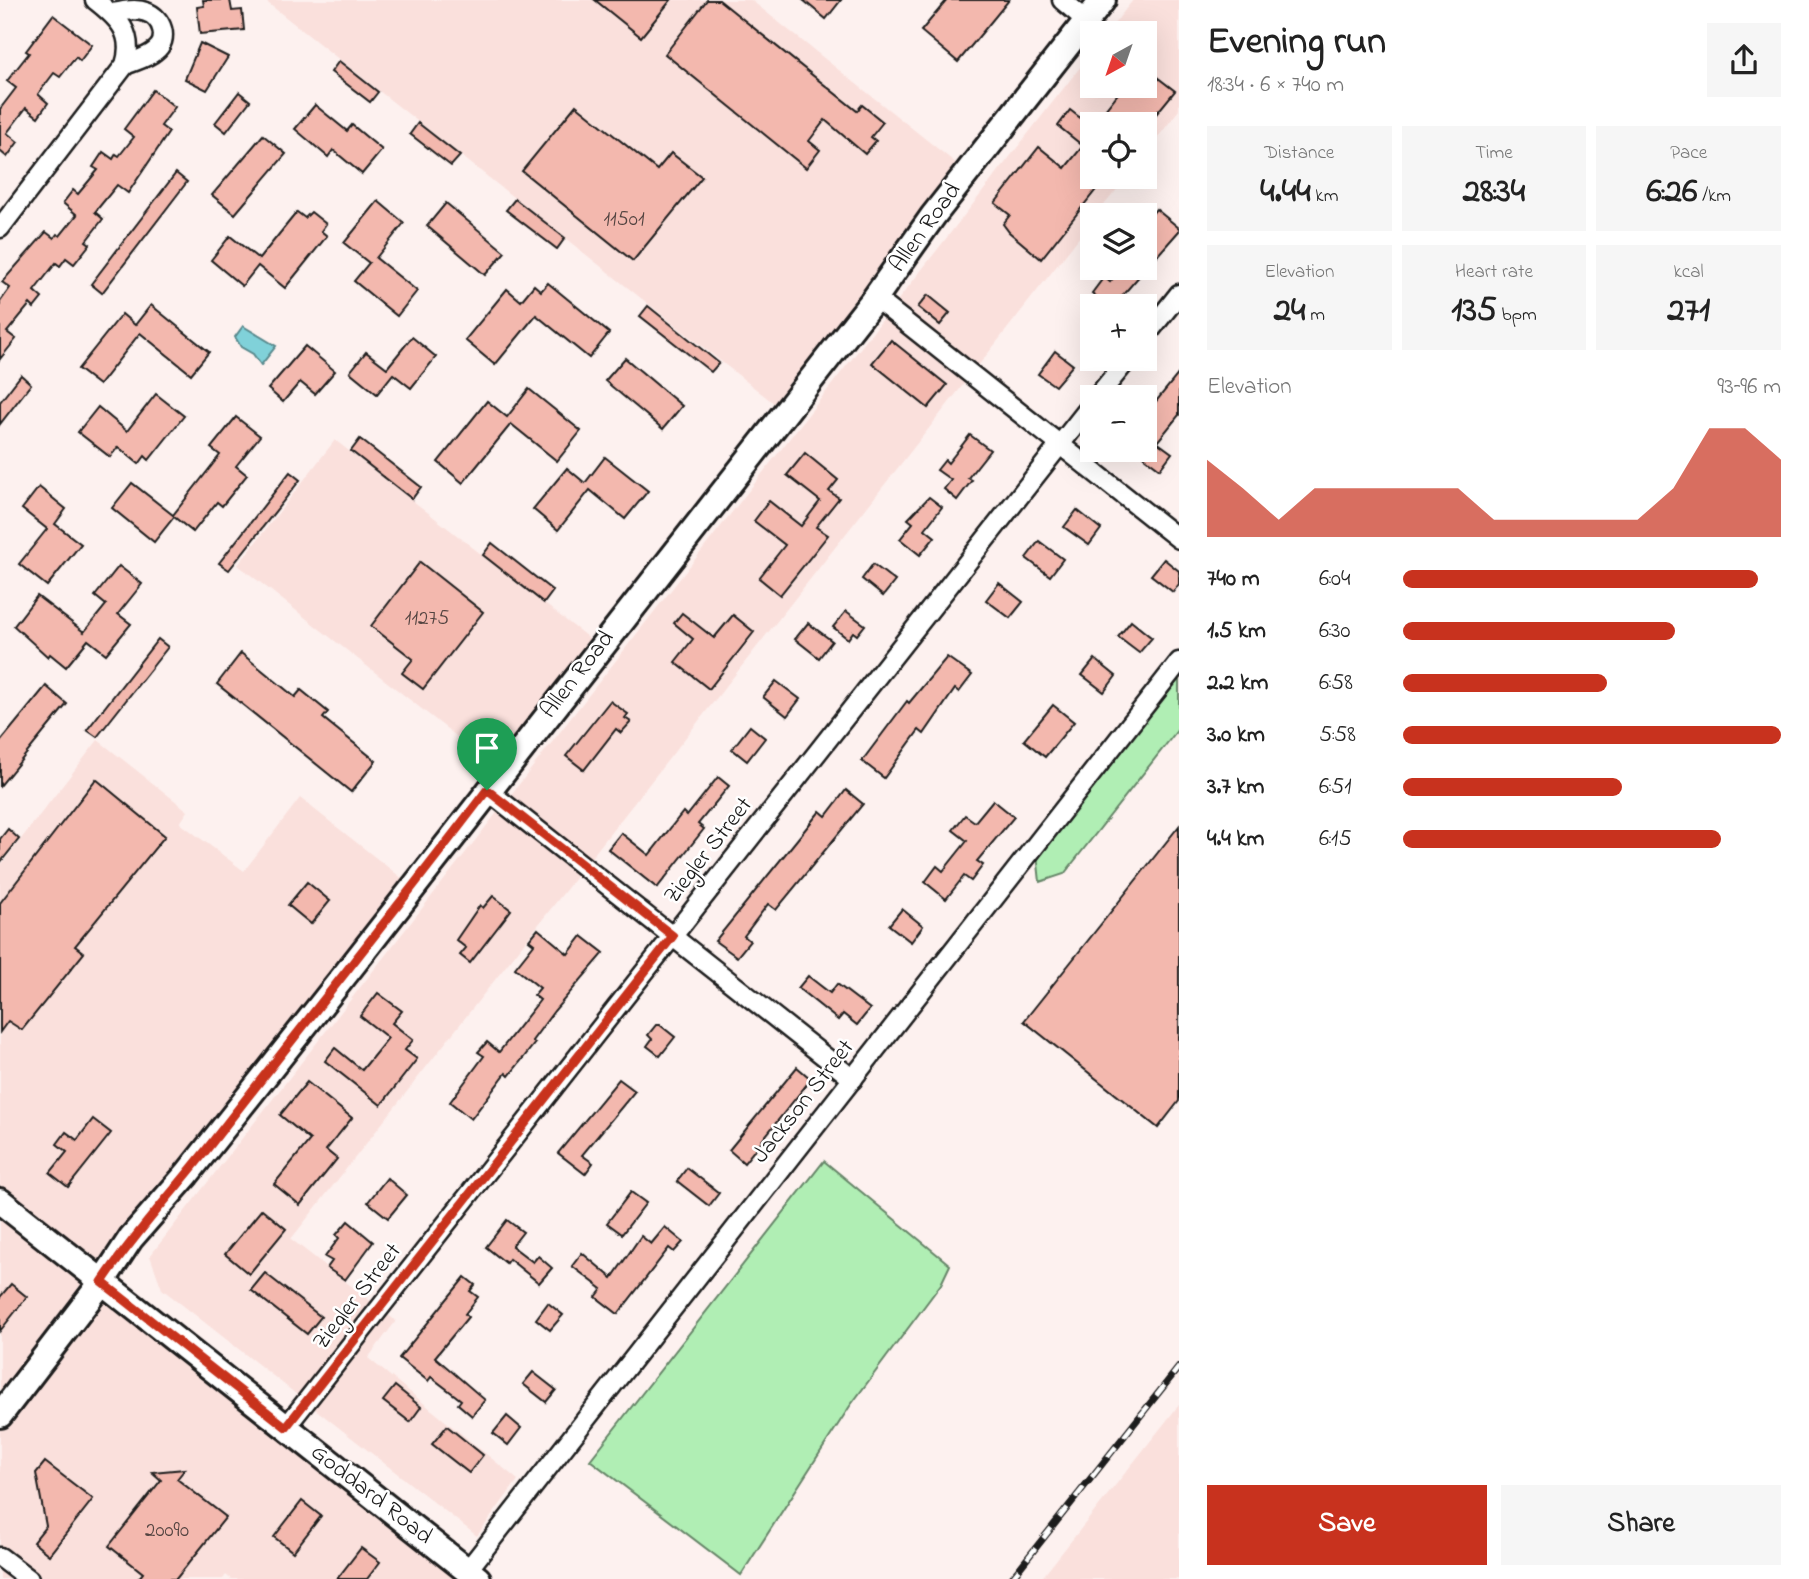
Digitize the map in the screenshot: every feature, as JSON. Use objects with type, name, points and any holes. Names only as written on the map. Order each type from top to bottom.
[{"type":"main road","name":"Allen Road","points":[[0,1415],[102,1282],[131,1238],[187,1174],[348,971],[487,790],[875,298],[933,216],[1094,7]]},
{"type":"main road","name":"Goddard Road","points":[[0,1201],[473,1575]]},
{"type":"street","points":[[94,0],[113,13],[123,26],[128,38],[125,65]]},
{"type":"street","points":[[1062,0],[1094,7]]},
{"type":"street","points":[[0,228],[125,65],[158,50],[163,41],[163,28],[156,18],[145,11],[113,13]]},
{"type":"street","points":[[1157,322],[1179,294]]},
{"type":"street","points":[[875,298],[1179,539]]},
{"type":"street","points":[[1107,385],[1118,371]]},
{"type":"street","name":"Ziegler Street","points":[[286,1427],[1080,419]]},
{"type":"street","name":"Jackson Street","points":[[473,1575],[853,1079],[1179,662]]},
{"type":"street","points":[[487,790],[853,1079]]},
{"type":"street","points":[[0,1557],[29,1579]]},
{"type":"shaded area","points":[[264,0],[751,0],[967,172],[785,412]]},
{"type":"shaded area","points":[[1133,0],[1179,0],[1179,110],[1157,138],[1157,112],[1080,112],[1080,189],[1117,189],[1106,203],[1080,203],[1080,236],[291,1239],[396,1321],[368,1358],[518,1480],[477,1536],[162,1289],[150,1256],[1080,67],[1080,98],[1157,98],[1157,21],[1116,21]]},
{"type":"shaded area","points":[[335,440],[600,647],[502,772],[238,565]]},
{"type":"shaded area","points":[[98,740],[188,811],[180,823],[244,871],[300,798],[413,887],[102,1282],[478,1579],[231,1579],[226,1575],[223,1579],[0,1579],[0,866]]},
{"type":"shaded area","points":[[1179,1405],[1179,1579],[1041,1579]]},
{"type":"green space","points":[[1179,675],[1179,728],[1064,874],[1040,882],[1037,854]]},
{"type":"green space","points":[[824,1161],[950,1265],[941,1284],[850,1406],[741,1575],[590,1460]]},
{"type":"water","points":[[243,326],[276,346],[261,365],[253,354],[241,347],[235,337]]},
{"type":"building","points":[[203,0],[230,0],[232,11],[242,10],[244,30],[200,34],[197,7],[204,6]]},
{"type":"building","points":[[595,0],[671,0],[641,37]]},
{"type":"building","points":[[707,0],[719,0],[857,111],[862,105],[883,122],[871,137],[876,141],[865,154],[825,120],[809,141],[820,150],[806,168],[665,54]]},
{"type":"building","points":[[803,0],[841,0],[826,19]]},
{"type":"building","points":[[947,0],[1009,0],[958,62],[921,31]]},
{"type":"building","points":[[53,15],[92,45],[80,61],[76,57],[60,77],[54,73],[38,94],[48,103],[38,117],[26,108],[7,133],[18,142],[7,157],[0,151],[0,109],[16,88],[7,81]]},
{"type":"building","points":[[200,43],[228,57],[207,90],[185,79]]},
{"type":"building","points":[[339,61],[378,92],[370,102],[331,72]]},
{"type":"building","points":[[1157,77],[1175,91],[1157,113],[1103,112],[1115,98],[1157,98]]},
{"type":"building","points":[[153,90],[175,107],[161,126],[169,132],[128,193],[117,185],[95,212],[103,219],[86,241],[90,244],[74,264],[66,258],[60,266],[56,263],[34,291],[42,298],[34,308],[30,304],[7,332],[16,339],[0,359],[0,302],[10,288],[2,282],[46,232],[54,238],[57,234],[60,236],[77,215],[63,203],[73,190],[78,194],[98,170],[93,167],[103,152],[113,159],[116,154],[119,156],[134,137],[124,129]]},
{"type":"building","points":[[239,92],[250,101],[226,132],[215,123]]},
{"type":"building","points":[[315,105],[347,131],[352,125],[382,150],[362,174],[333,150],[328,157],[295,129]]},
{"type":"building","points":[[576,105],[657,170],[671,153],[702,177],[633,261],[522,171]]},
{"type":"building","points":[[1070,110],[1080,118],[1080,144],[1058,126]]},
{"type":"building","points":[[418,123],[460,156],[451,166],[410,134]]},
{"type":"building","points":[[263,135],[286,154],[235,214],[212,195]]},
{"type":"building","points":[[1039,147],[1065,168],[1080,150],[1080,189],[1096,189],[1085,203],[1080,203],[1080,210],[1041,259],[1009,232],[1003,224],[1010,215],[995,203]]},
{"type":"building","points":[[176,173],[187,182],[102,293],[91,284]]},
{"type":"building","points":[[515,199],[565,238],[557,249],[506,210]]},
{"type":"building","points":[[378,201],[404,223],[376,258],[417,291],[397,316],[354,281],[369,263],[344,243]]},
{"type":"building","points":[[446,203],[505,252],[485,275],[427,226]]},
{"type":"building","points":[[1157,210],[1179,228],[1157,256]]},
{"type":"building","points":[[297,212],[305,218],[311,212],[326,224],[321,231],[327,236],[285,288],[258,266],[242,286],[211,260],[230,236],[259,259]]},
{"type":"building","points":[[1102,280],[1136,280],[1124,294],[1092,293]]},
{"type":"building","points":[[548,283],[609,333],[589,358],[536,315],[495,365],[465,340],[507,289],[521,301],[534,285],[541,291]]},
{"type":"building","points":[[928,295],[950,313],[940,325],[918,307]]},
{"type":"building","points":[[151,305],[209,352],[191,374],[140,333],[99,385],[78,369],[122,314],[135,325]]},
{"type":"building","points":[[648,306],[719,363],[711,372],[640,316]]},
{"type":"building","points":[[412,337],[436,357],[411,388],[393,374],[377,394],[350,372],[366,352],[387,368]]},
{"type":"building","points":[[891,340],[947,385],[928,408],[872,363]]},
{"type":"building","points":[[305,346],[335,371],[315,394],[300,382],[283,402],[268,389]]},
{"type":"building","points":[[1055,351],[1073,365],[1055,386],[1038,374]]},
{"type":"building","points":[[625,358],[682,406],[663,429],[605,381]]},
{"type":"building","points":[[1179,373],[1179,415],[1157,442],[1157,400]]},
{"type":"building","points":[[21,375],[31,384],[0,424],[0,402]]},
{"type":"building","points":[[529,389],[581,431],[557,461],[511,424],[463,483],[438,462],[487,401],[507,417]]},
{"type":"building","points":[[156,394],[184,416],[149,460],[145,456],[139,464],[118,447],[110,457],[78,432],[98,407],[127,431]]},
{"type":"building","points":[[236,417],[260,436],[236,466],[247,475],[222,506],[217,502],[193,532],[174,517],[154,542],[112,508],[132,483],[173,515],[220,455],[211,448]]},
{"type":"building","points":[[970,435],[990,450],[968,478],[972,480],[957,500],[944,489],[951,480],[937,470],[945,460],[948,463]]},
{"type":"building","points":[[360,439],[421,487],[412,499],[351,451]]},
{"type":"building","points":[[1157,442],[1172,453],[1160,469],[1151,462],[1157,462]]},
{"type":"building","points":[[805,453],[838,480],[829,491],[839,498],[816,527],[828,535],[780,595],[759,578],[785,545],[754,521],[769,501],[801,526],[820,501],[787,475]]},
{"type":"building","points":[[605,457],[648,491],[625,519],[590,490],[558,530],[533,509],[567,468],[585,483]]},
{"type":"building","points":[[290,472],[300,480],[229,570],[219,563]]},
{"type":"building","points":[[39,487],[66,509],[55,524],[81,544],[47,586],[19,564],[47,529],[22,509]]},
{"type":"building","points":[[929,497],[942,507],[925,529],[935,537],[920,555],[900,539],[913,523],[908,519]]},
{"type":"building","points":[[1077,510],[1101,529],[1089,545],[1064,527]]},
{"type":"building","points":[[1039,541],[1063,559],[1050,576],[1026,558]]},
{"type":"building","points":[[492,543],[553,591],[544,603],[483,555]]},
{"type":"building","points":[[1164,559],[1179,571],[1179,584],[1173,592],[1151,575]]},
{"type":"building","points":[[420,562],[483,612],[423,689],[402,673],[413,659],[371,626]]},
{"type":"building","points":[[873,564],[895,581],[883,596],[862,579]]},
{"type":"building","points":[[119,566],[142,584],[118,614],[131,624],[106,654],[88,640],[66,667],[50,654],[48,657],[14,626],[37,596],[84,632],[106,605],[95,596]]},
{"type":"building","points":[[999,583],[1023,602],[1010,618],[986,600]]},
{"type":"building","points":[[846,611],[865,625],[857,635],[853,632],[848,639],[833,627]]},
{"type":"building","points":[[682,613],[714,638],[733,615],[754,632],[709,689],[675,662],[693,639],[674,623]]},
{"type":"building","points":[[1131,621],[1152,638],[1139,653],[1118,637]]},
{"type":"building","points":[[808,623],[832,641],[819,658],[795,639]]},
{"type":"building","points":[[158,639],[168,647],[97,737],[87,730]]},
{"type":"building","points":[[241,653],[295,697],[301,690],[328,712],[323,718],[376,761],[351,792],[217,684]]},
{"type":"building","points":[[947,657],[972,675],[959,692],[955,689],[924,734],[919,730],[884,778],[862,761],[907,701],[909,703]]},
{"type":"building","points":[[1095,659],[1116,676],[1104,692],[1082,675]]},
{"type":"building","points":[[776,681],[800,699],[787,716],[763,697]]},
{"type":"building","points":[[46,686],[67,704],[0,786],[0,742]]},
{"type":"building","points":[[610,701],[628,714],[625,718],[631,722],[621,733],[616,729],[584,770],[566,756]]},
{"type":"building","points":[[1053,705],[1074,722],[1045,757],[1024,740]]},
{"type":"building","points":[[750,726],[765,738],[747,761],[732,749]]},
{"type":"building","points":[[718,777],[729,786],[698,824],[704,829],[657,888],[608,849],[621,833],[649,855],[683,812],[687,816]]},
{"type":"building","points":[[96,779],[165,836],[75,946],[84,953],[22,1030],[8,1021],[0,1032],[0,903]]},
{"type":"building","points":[[846,790],[863,804],[776,910],[768,904],[744,936],[750,941],[737,957],[715,941],[820,811],[826,816]]},
{"type":"building","points":[[993,800],[1014,817],[977,861],[983,865],[971,881],[964,876],[946,899],[925,882],[937,866],[943,871],[967,841],[953,830],[965,815],[975,822]]},
{"type":"building","points":[[1179,826],[1179,1101],[1158,1128],[1024,1021]]},
{"type":"building","points":[[8,829],[19,839],[0,863],[0,839]]},
{"type":"building","points":[[307,882],[330,901],[311,924],[288,905]]},
{"type":"building","points":[[493,896],[511,910],[470,963],[460,955],[466,948],[456,940],[480,905],[483,908]]},
{"type":"building","points":[[902,909],[923,926],[911,942],[889,925]]},
{"type":"building","points":[[538,929],[568,954],[582,936],[604,953],[554,1011],[532,1041],[535,1043],[509,1076],[506,1073],[471,1119],[450,1102],[484,1056],[478,1052],[487,1042],[499,1052],[540,1000],[534,995],[540,988],[515,968],[534,944],[529,940]]},
{"type":"building","points":[[808,976],[830,993],[837,984],[870,1009],[857,1025],[843,1014],[838,1020],[798,988]]},
{"type":"building","points":[[378,993],[402,1011],[392,1023],[413,1040],[405,1050],[417,1059],[381,1105],[325,1061],[335,1048],[362,1070],[388,1038],[360,1016]]},
{"type":"building","points":[[656,1025],[660,1025],[675,1037],[660,1056],[647,1046],[652,1039],[648,1035]]},
{"type":"building","points":[[797,1067],[811,1079],[744,1163],[729,1150]]},
{"type":"building","points":[[619,1079],[635,1091],[582,1155],[593,1163],[585,1174],[558,1153]]},
{"type":"building","points":[[307,1082],[352,1118],[326,1150],[337,1159],[300,1205],[274,1184],[310,1140],[280,1115]]},
{"type":"building","points":[[93,1119],[111,1133],[68,1187],[50,1173],[67,1152],[57,1144],[66,1132],[77,1140]]},
{"type":"building","points":[[687,1168],[719,1193],[709,1206],[677,1181]]},
{"type":"building","points":[[387,1178],[407,1195],[388,1218],[368,1202]]},
{"type":"building","points":[[631,1192],[646,1203],[622,1234],[607,1223]]},
{"type":"building","points":[[262,1209],[286,1229],[249,1274],[225,1254]]},
{"type":"building","points":[[507,1220],[523,1232],[512,1246],[533,1262],[538,1256],[552,1268],[539,1283],[509,1259],[506,1263],[486,1247]]},
{"type":"building","points":[[348,1221],[373,1242],[345,1280],[327,1268],[332,1261],[325,1257],[339,1238],[336,1235]]},
{"type":"building","points":[[665,1227],[683,1242],[674,1252],[669,1248],[618,1314],[596,1297],[602,1289],[572,1266],[582,1253],[612,1278],[641,1236],[651,1244]]},
{"type":"building","points":[[265,1273],[321,1317],[307,1334],[251,1290]]},
{"type":"building","points":[[465,1277],[475,1285],[470,1291],[478,1297],[465,1314],[468,1317],[435,1357],[485,1400],[472,1416],[458,1404],[461,1400],[431,1377],[428,1381],[399,1358]]},
{"type":"building","points":[[11,1284],[27,1297],[0,1331],[0,1297]]},
{"type":"building","points":[[548,1303],[563,1315],[550,1330],[536,1319]]},
{"type":"building","points":[[533,1372],[556,1390],[546,1402],[523,1384]]},
{"type":"building","points":[[395,1386],[421,1407],[410,1422],[383,1401]]},
{"type":"building","points":[[507,1416],[521,1428],[508,1445],[493,1433]]},
{"type":"building","points":[[447,1426],[483,1455],[469,1473],[432,1444]]},
{"type":"building","points":[[45,1462],[93,1499],[49,1555],[33,1542],[46,1526],[36,1473]]},
{"type":"building","points":[[185,1469],[177,1479],[226,1517],[176,1579],[138,1579],[143,1573],[109,1546],[161,1480],[152,1472]]},
{"type":"building","points":[[302,1501],[321,1516],[293,1552],[274,1537]]},
{"type":"building","points":[[361,1548],[380,1562],[367,1579],[337,1579]]},
{"type":"railway","points":[[1011,1579],[1179,1367]]},
{"type":"route","points":[[487,790],[673,936],[286,1427],[102,1282],[131,1238],[208,1148],[487,790]]}]
